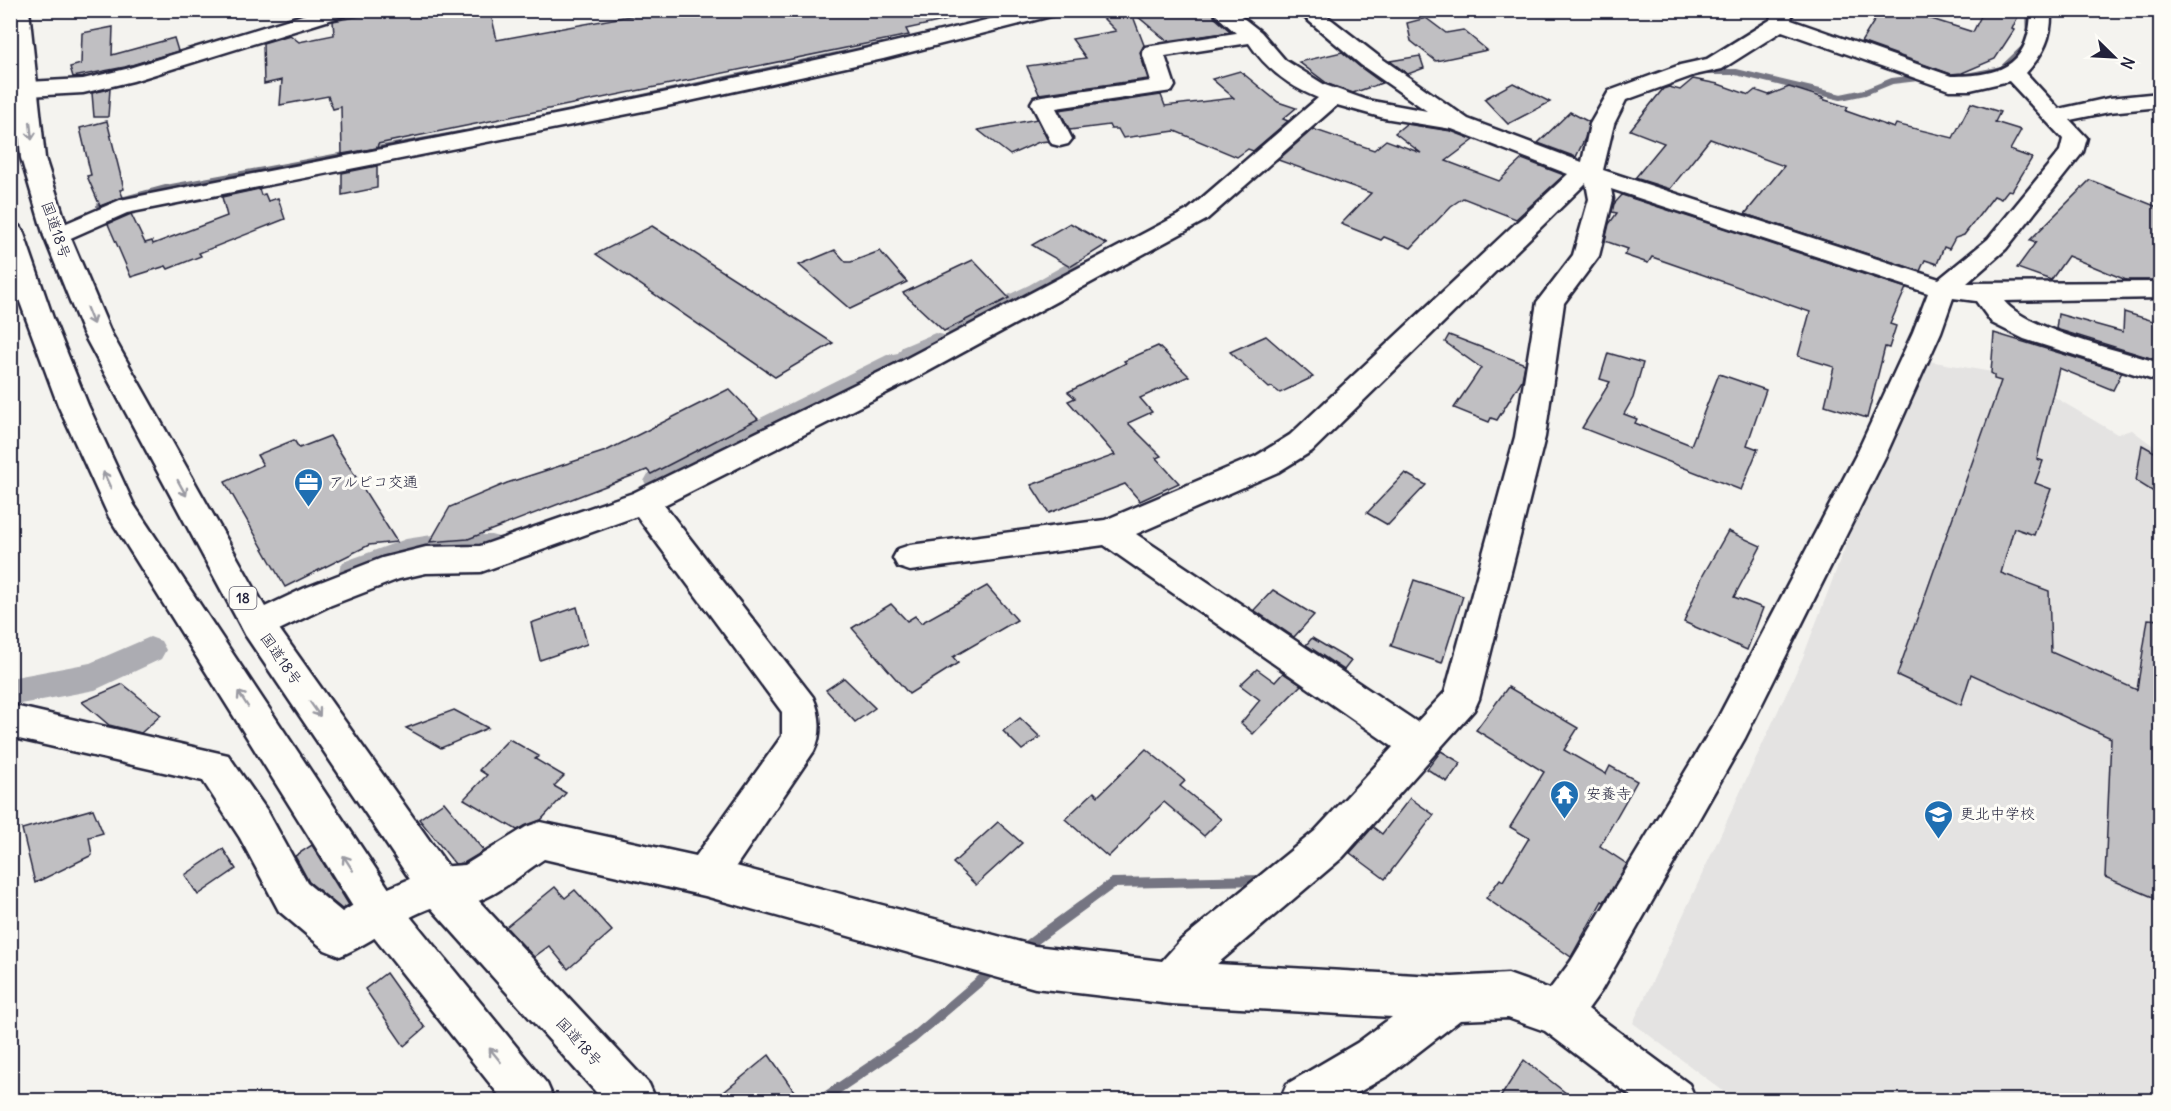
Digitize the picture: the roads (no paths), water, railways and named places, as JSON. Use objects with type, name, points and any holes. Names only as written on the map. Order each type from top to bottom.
[{"type":"main road","name":"国道18号","points":[[19,10],[18,90],[33,158],[57,236],[97,333],[258,626],[438,885],[633,1101]]},
{"type":"main road","points":[[18,90],[83,86],[133,74],[342,10]]},
{"type":"main road","points":[[57,236],[120,207],[653,102],[883,53],[1052,10]]},
{"type":"main road","points":[[1223,13],[1253,10]]},
{"type":"main road","points":[[1306,10],[1369,60],[1460,124]]},
{"type":"main road","points":[[1416,10],[1426,10]]},
{"type":"main road","points":[[910,558],[1109,532],[1268,464],[1301,443],[1591,174],[1602,124],[1617,96],[1688,70],[1714,64],[1782,17],[1949,83],[1970,83],[2014,73],[2038,45],[2043,22],[2041,10]]},
{"type":"main road","points":[[1223,13],[1254,36],[1276,65],[1332,98],[1390,113],[1460,124],[1591,174],[1943,288],[1984,293],[2160,290]]},
{"type":"main road","points":[[1060,139],[1042,103],[1164,86],[1153,52],[1254,36]]},
{"type":"main road","points":[[68,93],[114,87],[227,53],[239,43]]},
{"type":"main road","points":[[1558,1014],[1586,976],[1732,727],[1871,455],[1927,332],[1943,288],[1997,244],[2071,152],[2075,138],[2014,73]]},
{"type":"main road","points":[[258,626],[317,597],[394,567],[426,560],[481,559],[644,501],[906,371],[1197,215],[1332,98]]},
{"type":"main road","points":[[2054,117],[2109,105],[2160,100]]},
{"type":"main road","points":[[1171,983],[1196,955],[1329,844],[1461,699],[1530,437],[1551,302],[1586,256],[1602,199],[1591,174]]},
{"type":"main road","points":[[11,241],[73,405],[120,509],[380,912],[531,1101]]},
{"type":"main road","points":[[1984,293],[2002,317],[2034,333],[2160,374]]},
{"type":"main road","points":[[644,501],[800,708],[801,740],[705,877]]},
{"type":"main road","points":[[1109,532],[1419,744]]},
{"type":"main road","points":[[10,721],[215,767],[254,825],[293,897],[340,936],[380,912],[438,885],[471,884],[540,840],[705,877],[1035,967],[1171,983],[1452,999],[1508,996],[1558,1014],[1673,1101]]},
{"type":"main road","points":[[1303,1101],[1373,1059],[1452,999]]},
{"type":"waterway","points":[[1460,10],[1504,10]]},
{"type":"waterway","points":[[1962,77],[2002,69],[2030,42],[2029,10]]},
{"type":"waterway","points":[[597,107],[883,45]]},
{"type":"waterway","points":[[1703,72],[1736,72],[1841,97],[1865,92],[1892,81],[1918,78]]},
{"type":"waterway","points":[[99,206],[166,188],[464,133]]},
{"type":"waterway","points":[[958,329],[1038,290],[1074,269]]},
{"type":"waterway","points":[[911,353],[935,341]]},
{"type":"waterway","points":[[658,481],[896,361]]},
{"type":"waterway","points":[[354,570],[406,550],[432,546],[491,546]]},
{"type":"waterway","points":[[10,692],[95,676],[150,650]]},
{"type":"waterway","points":[[1024,948],[1113,883],[1264,880]]},
{"type":"waterway","points":[[821,1100],[913,1038],[987,975]]},
{"type":"place","name":"アルピコ交通","points":[[308,508]]},
{"type":"place","name":"安養寺","points":[[1565,820]]},
{"type":"place","name":"更北中学校","points":[[1939,840]]}]
